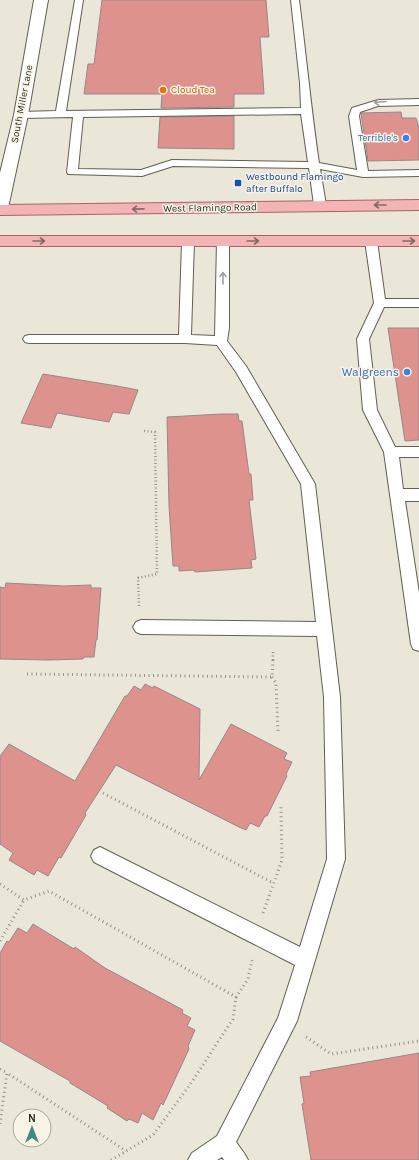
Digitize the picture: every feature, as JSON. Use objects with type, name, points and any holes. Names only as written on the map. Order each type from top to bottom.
[{"type":"main road","name":"West Flamingo Road","points":[[0,209],[419,205]]},
{"type":"main road","points":[[0,241],[419,241]]},
{"type":"street","name":"South Miller Lane","points":[[0,209],[21,115],[42,0]]},
{"type":"lane","points":[[60,115],[79,0]]},
{"type":"lane","points":[[295,0],[305,83],[306,111],[320,206]]},
{"type":"lane","points":[[363,174],[354,116],[356,110],[371,103],[419,102]]},
{"type":"lane","points":[[21,115],[306,111]]},
{"type":"lane","points":[[78,115],[72,172],[142,172],[172,163],[315,165],[363,174],[419,174]]},
{"type":"lane","points":[[185,339],[188,241]]},
{"type":"lane","points":[[199,1160],[224,1143],[285,1023],[336,859],[332,697],[308,484],[241,369],[221,341],[223,328],[223,241]]},
{"type":"lane","points":[[371,241],[380,303],[363,339],[370,410],[391,452],[419,644]]},
{"type":"lane","points":[[380,303],[419,303]]},
{"type":"lane","points":[[29,339],[185,339],[221,341]]},
{"type":"lane","points":[[391,452],[419,452]]},
{"type":"lane","points":[[397,495],[419,495]]},
{"type":"lane","points":[[141,627],[324,629]]},
{"type":"lane","points":[[100,856],[305,960]]},
{"type":"lane","points":[[224,1143],[237,1160]]},
{"type":"path","points":[[141,627],[138,578],[157,574],[155,432],[144,431]]},
{"type":"path","points":[[274,628],[272,677],[276,684],[278,732]]},
{"type":"path","points":[[27,674],[272,677]]},
{"type":"path","points":[[103,794],[273,883]]},
{"type":"path","points":[[111,1160],[153,1135],[189,1086],[234,1019],[236,997],[248,979],[257,935],[273,883],[282,860],[281,806]]},
{"type":"path","points":[[0,884],[24,900]]},
{"type":"path","points":[[0,941],[24,900],[49,890],[236,997]]},
{"type":"path","points":[[285,1023],[331,1054],[419,1041]]},
{"type":"path","points":[[0,1069],[126,1151]]},
{"type":"path","points":[[0,1124],[7,1073]]},
{"type":"building","points":[[102,0],[266,0],[269,37],[260,37],[264,94],[234,94],[234,107],[161,108],[162,94],[84,94],[88,64],[94,64]]},
{"type":"building","points":[[401,112],[402,118],[416,118],[419,128],[419,160],[368,161],[361,113]]},
{"type":"building","points":[[234,116],[234,149],[158,148],[160,117]]},
{"type":"building","name":"Walgreens","points":[[388,328],[419,328],[419,440],[405,441]]},
{"type":"building","points":[[43,374],[138,390],[129,414],[113,412],[109,422],[57,413],[51,428],[21,423]]},
{"type":"building","points":[[238,414],[239,421],[242,421],[249,474],[251,474],[253,500],[249,500],[256,559],[251,560],[252,568],[195,572],[194,570],[179,571],[179,566],[173,566],[169,506],[167,417]]},
{"type":"building","points":[[6,583],[64,586],[91,585],[91,588],[101,588],[97,640],[94,657],[84,657],[83,659],[48,660],[0,659],[0,587],[5,588]]},
{"type":"building","points":[[145,684],[153,688],[154,686],[200,709],[199,780],[231,724],[287,753],[284,759],[292,762],[286,774],[287,776],[267,816],[265,816],[259,827],[250,823],[246,830],[239,827],[116,765],[85,813],[86,815],[61,858],[59,857],[48,876],[37,870],[34,875],[9,860],[13,853],[0,844],[0,756],[9,744],[75,781],[125,696],[127,696],[134,686],[141,690]]},
{"type":"building","points":[[33,924],[74,949],[75,947],[105,968],[183,1010],[182,1013],[191,1018],[187,1026],[195,1030],[188,1046],[189,1049],[163,1105],[161,1103],[153,1120],[142,1113],[138,1123],[129,1119],[127,1121],[107,1108],[108,1106],[70,1083],[70,1081],[0,1041],[0,953],[7,941],[9,942],[18,928],[27,933]]},
{"type":"building","points":[[419,1053],[419,1160],[311,1160],[302,1104],[304,1103],[300,1077],[311,1076],[310,1072]]},
{"type":"place","name":"Cloud Tea","points":[[163,90]]},
{"type":"place","name":"Terrible's","points":[[406,138]]},
{"type":"place","name":"Westbound Flamingo after Buffalo","points":[[238,183]]},
{"type":"place","name":"Walgreens","points":[[407,372]]}]
